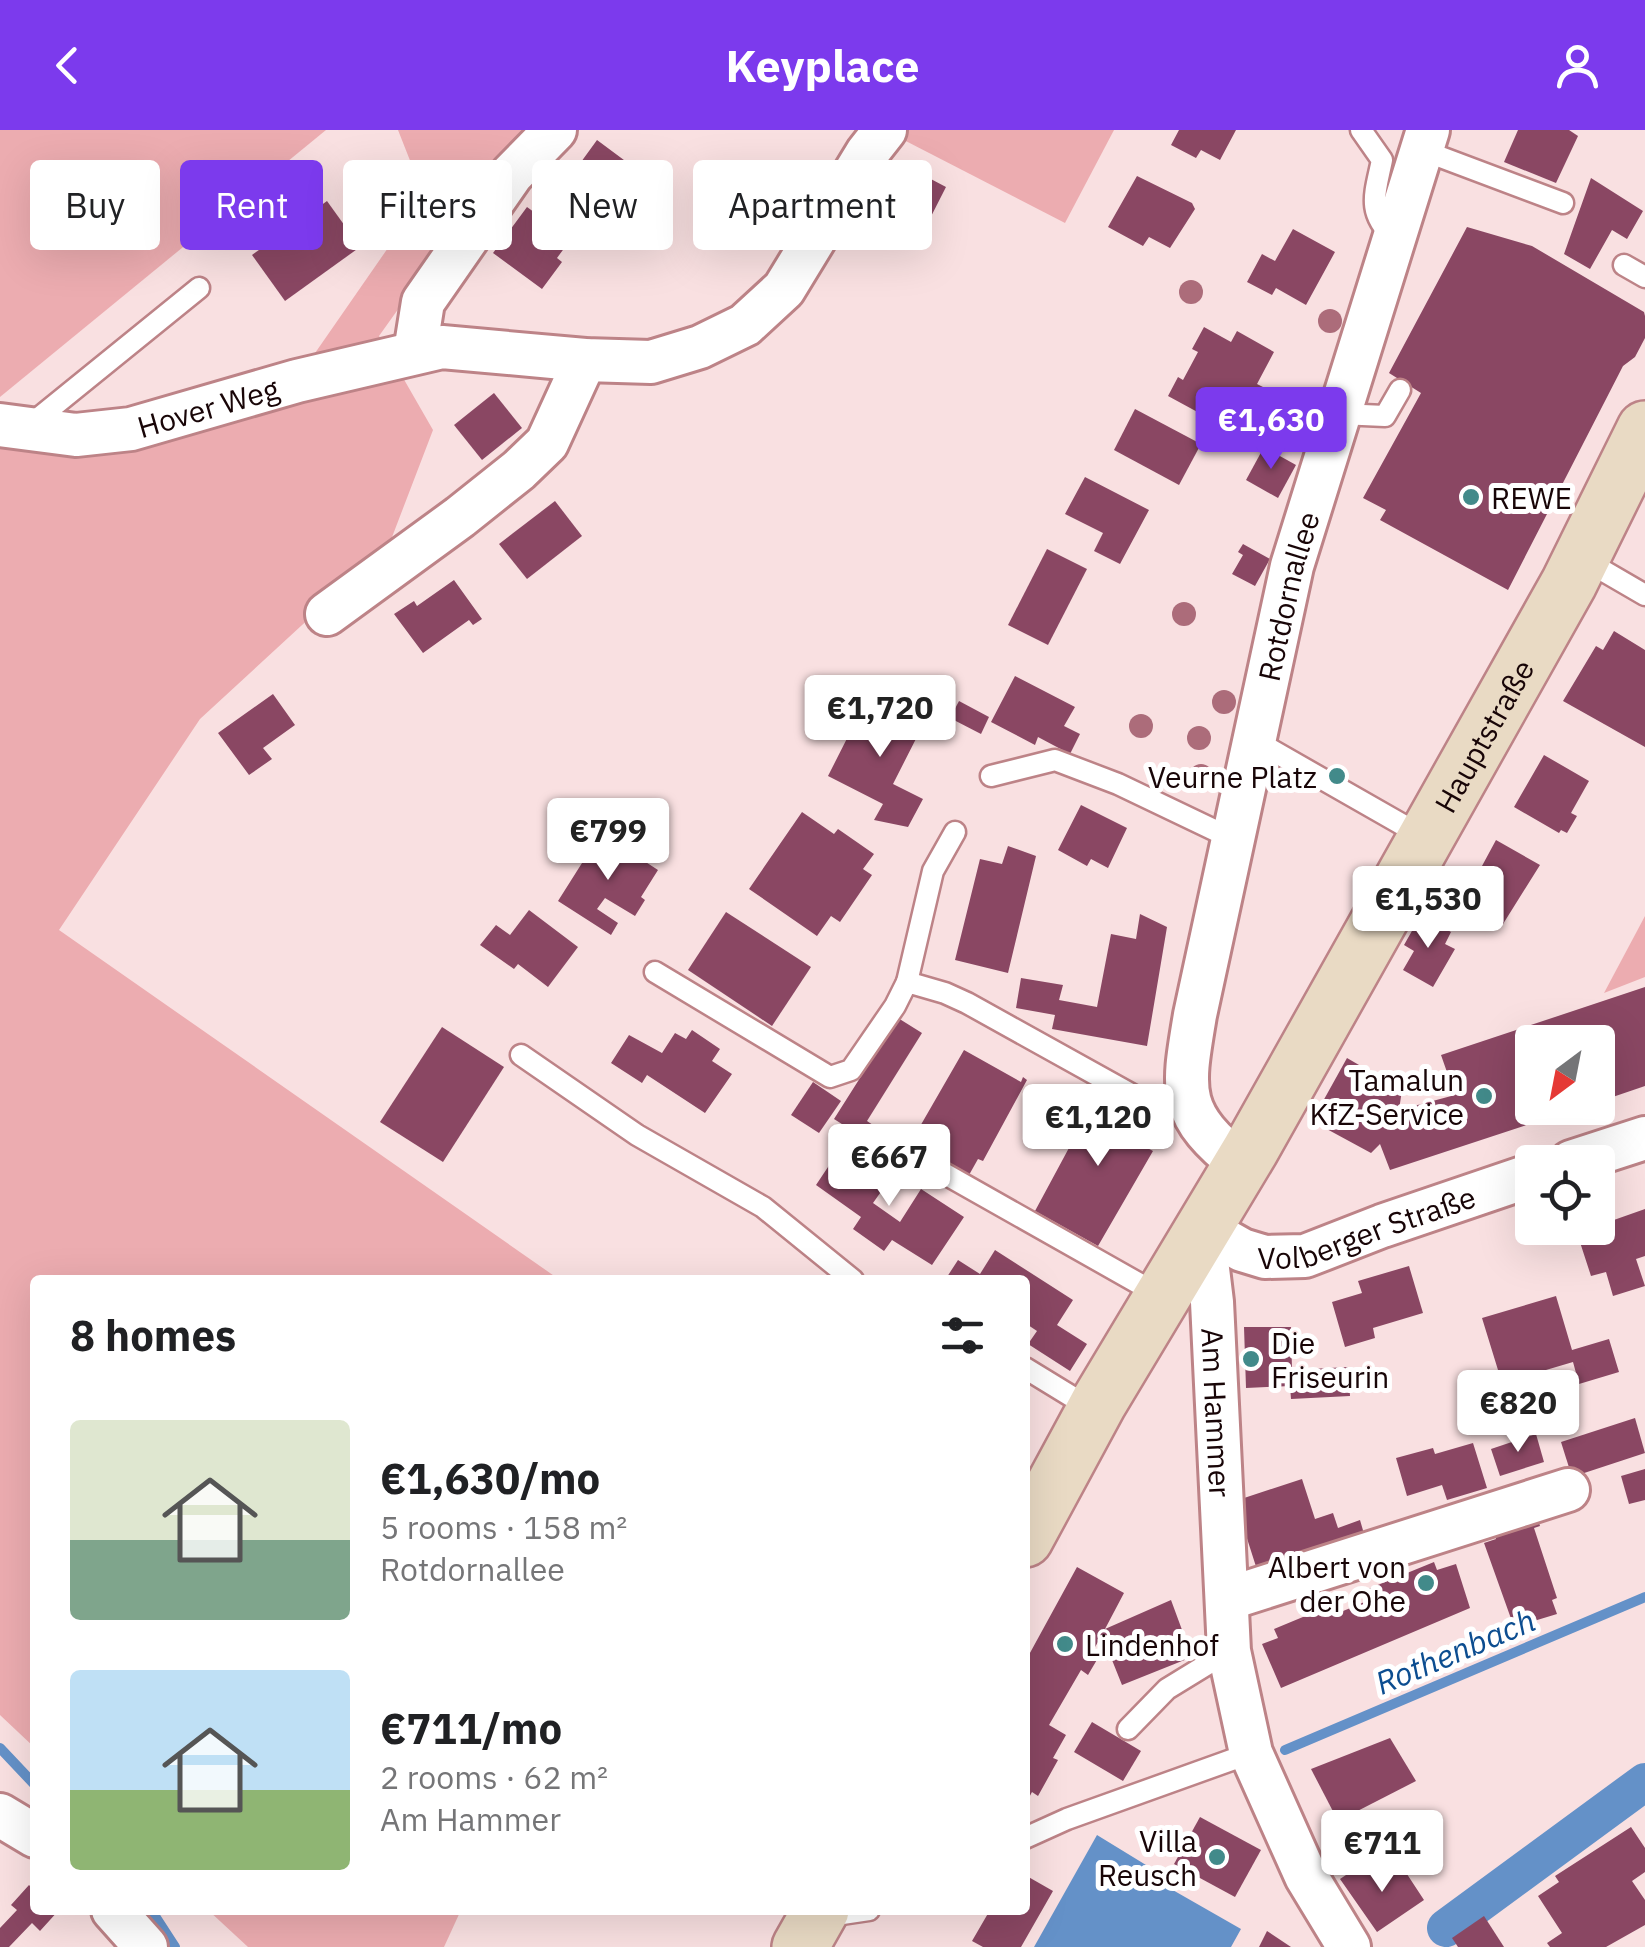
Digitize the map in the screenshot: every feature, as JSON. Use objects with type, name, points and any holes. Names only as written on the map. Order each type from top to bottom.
[{"type":"main road","name":"Hauptstraße","points":[[1030,1530],[1094,1411],[1242,1165],[1582,560],[1645,429]]},
{"type":"street","points":[[416,352],[423,302],[512,174],[555,130]]},
{"type":"street","name":"Hover Weg","points":[[11,428],[76,435],[131,429],[442,347],[651,362],[700,347],[745,324],[784,289],[867,152],[885,130]]},
{"type":"street","name":"Rotdornallee","points":[[1192,1110],[1185,1076],[1292,566],[1395,238],[1411,146]]},
{"type":"street","points":[[327,614],[460,518],[547,443],[585,360]]},
{"type":"street","points":[[1192,1110],[1211,1141],[1242,1165]]},
{"type":"street","points":[[1615,1148],[1645,1138]]},
{"type":"street","name":"Volberger Straße","points":[[1202,1228],[1242,1250],[1265,1257],[1305,1256],[1515,1182]]},
{"type":"street","name":"Am Hammer","points":[[1202,1228],[1212,1302],[1229,1651],[1251,1753],[1306,1876],[1349,1947]]},
{"type":"street","points":[[1227,1599],[1568,1490]]},
{"type":"street","points":[[0,1815],[30,1833]]},
{"type":"lane","points":[[1360,130],[1563,203]]},
{"type":"lane","points":[[1382,130],[1411,146]]},
{"type":"lane","points":[[1624,264],[1645,277]]},
{"type":"lane","points":[[11,428],[199,288]]},
{"type":"lane","points":[[1340,414],[1386,416],[1400,390]]},
{"type":"lane","points":[[1582,560],[1645,594]]},
{"type":"lane","points":[[1254,740],[1426,838]]},
{"type":"lane","points":[[991,776],[1054,760],[1118,784],[1233,839]]},
{"type":"lane","points":[[655,972],[830,1076],[851,1070],[908,982],[933,871],[955,832]]},
{"type":"lane","points":[[908,982],[967,1003],[1138,1098],[1192,1110]]},
{"type":"lane","points":[[521,1056],[637,1134],[763,1207],[847,1275]]},
{"type":"lane","points":[[885,1140],[1161,1296]]},
{"type":"lane","points":[[1030,1371],[1094,1411]]},
{"type":"lane","points":[[1128,1729],[1167,1689],[1229,1651]]},
{"type":"lane","points":[[1030,1836],[1066,1818],[1251,1753]]},
{"type":"lane","points":[[812,1925],[850,1915]]},
{"type":"shaded area","points":[[0,130],[326,130],[289,160],[180,160],[180,250],[0,397]]},
{"type":"shaded area","points":[[398,130],[526,130],[505,160],[410,160]]},
{"type":"shaded area","points":[[903,130],[1114,130],[1065,223],[898,137]]},
{"type":"shaded area","points":[[387,250],[440,250],[379,336],[433,430],[389,545],[200,719],[59,930],[553,1275],[30,1275],[30,1743],[0,1715],[0,404],[88,418],[313,356]]},
{"type":"shaded area","points":[[1645,916],[1645,977],[1604,993]]},
{"type":"shaded area","points":[[213,1915],[459,1915],[444,1947],[248,1947]]},
{"type":"water","points":[[1097,1835],[1146,1865],[1143,1873],[1241,1929],[1231,1947],[1034,1947]]},
{"type":"building","points":[[1179,130],[1236,130],[1220,160],[1201,150],[1196,158],[1171,145]]},
{"type":"building","points":[[1518,130],[1569,130],[1578,136],[1556,183],[1504,162]]},
{"type":"building","points":[[597,140],[624,160],[582,160]]},
{"type":"building","points":[[1137,176],[1192,203],[1195,209],[1170,248],[1149,237],[1143,246],[1108,227]]},
{"type":"building","points":[[1591,178],[1643,211],[1627,239],[1612,230],[1590,269],[1564,254]]},
{"type":"building","points":[[932,180],[946,187],[932,215]]},
{"type":"building","points":[[327,201],[343,223],[343,250],[356,250],[285,301],[252,255],[259,250],[323,250],[323,204]]},
{"type":"building","points":[[527,207],[532,211],[532,250],[563,250],[557,258],[562,262],[542,289],[493,253],[512,250],[512,227]]},
{"type":"building","points":[[1467,227],[1532,246],[1645,316],[1645,338],[1635,357],[1623,366],[1508,590],[1380,520],[1386,510],[1363,498],[1421,393],[1389,373]]},
{"type":"building","points":[[1293,229],[1335,252],[1306,305],[1276,288],[1272,295],[1247,282],[1262,254],[1275,261]]},
{"type":"building","points":[[1204,327],[1231,342],[1237,331],[1274,352],[1257,384],[1263,387],[1259,393],[1264,397],[1252,419],[1212,398],[1203,415],[1168,396],[1178,377],[1183,380],[1198,352],[1192,349]]},
{"type":"building","points":[[494,393],[522,428],[482,460],[454,425]]},
{"type":"building","points":[[1135,409],[1201,444],[1179,485],[1114,450]]},
{"type":"building","points":[[1264,447],[1296,465],[1278,498],[1246,480]]},
{"type":"building","points":[[1085,477],[1149,510],[1120,564],[1094,551],[1103,533],[1065,514]]},
{"type":"building","points":[[555,501],[582,536],[527,579],[499,544]]},
{"type":"building","points":[[1243,544],[1270,559],[1255,586],[1232,574],[1243,555],[1238,552]]},
{"type":"building","points":[[1047,549],[1087,569],[1048,645],[1008,625]]},
{"type":"building","points":[[454,580],[482,619],[473,625],[469,620],[423,653],[394,614],[414,601],[417,606]]},
{"type":"building","points":[[1614,631],[1645,650],[1645,747],[1563,701],[1596,646],[1603,650]]},
{"type":"building","points":[[1015,676],[1075,707],[1064,726],[1080,734],[1070,754],[1038,737],[1035,745],[991,722]]},
{"type":"building","points":[[273,694],[295,725],[263,748],[272,759],[249,775],[218,733]]},
{"type":"building","points":[[869,695],[924,723],[893,784],[923,799],[908,827],[874,820],[883,804],[828,776]]},
{"type":"building","points":[[959,701],[989,717],[981,734],[950,718]]},
{"type":"building","points":[[1544,755],[1589,781],[1571,813],[1577,816],[1567,833],[1559,833],[1514,807]]},
{"type":"building","points":[[1081,805],[1127,828],[1108,868],[1091,859],[1087,866],[1058,850]]},
{"type":"building","points":[[802,812],[834,834],[838,829],[874,854],[863,869],[872,875],[840,922],[831,916],[817,936],[749,889]]},
{"type":"building","points":[[601,833],[658,870],[641,897],[645,900],[635,916],[605,898],[597,909],[618,923],[611,935],[558,901]]},
{"type":"building","points":[[1496,840],[1540,865],[1503,924],[1490,918],[1482,930],[1455,916]]},
{"type":"building","points":[[1008,846],[1036,856],[1008,973],[955,960],[980,859],[1002,864]]},
{"type":"building","points":[[529,910],[578,947],[548,987],[518,964],[514,969],[480,945],[496,925],[510,935]]},
{"type":"building","points":[[726,912],[811,967],[772,1026],[688,970]]},
{"type":"building","points":[[1140,914],[1167,927],[1147,1046],[1052,1029],[1055,1015],[1016,1008],[1021,978],[1063,985],[1059,1000],[1097,1007],[1111,934],[1136,939]]},
{"type":"building","points":[[1421,915],[1451,932],[1445,944],[1455,949],[1433,987],[1403,970],[1414,951],[1404,945]]},
{"type":"building","points":[[1645,987],[1645,1086],[1615,1096],[1615,1025],[1531,1025]]},
{"type":"building","points":[[898,1018],[922,1033],[867,1121],[876,1127],[867,1140],[834,1119]]},
{"type":"building","points":[[442,1027],[504,1067],[443,1162],[380,1122]]},
{"type":"building","points":[[692,1030],[720,1049],[712,1061],[732,1074],[705,1113],[647,1075],[642,1083],[611,1063],[629,1035],[662,1053],[675,1033],[686,1039]]},
{"type":"building","points":[[1515,1030],[1515,1125],[1526,1125],[1390,1170],[1380,1144],[1371,1153],[1312,1121],[1347,1058],[1402,1090],[1399,1110],[1455,1095],[1441,1055]]},
{"type":"building","points":[[964,1050],[1021,1082],[1023,1077],[1027,1080],[983,1161],[978,1159],[969,1175],[911,1142]]},
{"type":"building","points":[[813,1082],[841,1101],[819,1133],[791,1115]]},
{"type":"building","points":[[1101,1089],[1154,1119],[1140,1144],[1153,1151],[1098,1246],[1035,1211],[1090,1116],[1087,1114]]},
{"type":"building","points":[[842,1146],[890,1179],[873,1203],[900,1222],[921,1189],[964,1217],[932,1265],[892,1240],[884,1251],[853,1229],[861,1217],[816,1185]]},
{"type":"building","points":[[1645,1209],[1645,1256],[1636,1259],[1645,1286],[1613,1296],[1606,1272],[1591,1276],[1581,1245],[1615,1245],[1615,1220]]},
{"type":"building","points":[[995,1250],[1073,1300],[1057,1325],[1087,1344],[1070,1371],[1030,1345],[1037,1331],[1030,1326],[1030,1275],[948,1275],[958,1260],[980,1274]]},
{"type":"building","points":[[1409,1266],[1423,1313],[1373,1328],[1375,1338],[1345,1347],[1332,1302],[1362,1293],[1358,1281]]},
{"type":"building","points":[[1556,1296],[1572,1350],[1609,1339],[1619,1372],[1579,1384],[1573,1362],[1502,1383],[1482,1318]]},
{"type":"building","points":[[1244,1327],[1291,1327],[1292,1370],[1348,1367],[1350,1396],[1291,1399],[1290,1386],[1246,1388]]},
{"type":"building","points":[[1635,1418],[1645,1453],[1572,1477],[1561,1442]]},
{"type":"building","points":[[1536,1434],[1544,1462],[1500,1476],[1491,1449]]},
{"type":"building","points":[[1473,1443],[1487,1488],[1447,1500],[1442,1485],[1407,1496],[1396,1458],[1433,1448],[1435,1454]]},
{"type":"building","points":[[1645,1469],[1645,1500],[1629,1504],[1621,1476]]},
{"type":"building","points":[[1302,1479],[1315,1519],[1333,1513],[1338,1528],[1360,1520],[1367,1544],[1260,1579],[1235,1501]]},
{"type":"building","points":[[1535,1509],[1540,1526],[1534,1528],[1557,1598],[1552,1600],[1557,1614],[1514,1627],[1484,1543],[1496,1539],[1491,1524]]},
{"type":"building","points":[[1434,1562],[1437,1570],[1456,1564],[1470,1608],[1281,1688],[1262,1644],[1278,1638],[1274,1629],[1339,1602],[1343,1611],[1358,1605],[1372,1598],[1368,1589]]},
{"type":"building","points":[[1077,1567],[1124,1593],[1105,1629],[1171,1600],[1192,1657],[1122,1685],[1102,1635],[1091,1654],[1098,1658],[1088,1675],[1081,1670],[1049,1725],[1066,1735],[1053,1758],[1058,1760],[1038,1796],[1032,1792],[1030,1796],[1030,1653]]},
{"type":"building","points":[[1092,1722],[1141,1751],[1123,1781],[1074,1752]]},
{"type":"building","points":[[1390,1738],[1416,1781],[1338,1821],[1311,1769]]},
{"type":"building","name":"Villa Reusch","points":[[1200,1817],[1261,1850],[1235,1897],[1174,1864]]},
{"type":"building","points":[[1631,1827],[1645,1848],[1645,1872],[1632,1881],[1645,1900],[1645,1925],[1606,1947],[1550,1947],[1547,1943],[1562,1933],[1538,1896],[1559,1882],[1555,1876]]},
{"type":"building","points":[[1364,1863],[1377,1882],[1401,1865],[1424,1900],[1377,1932],[1340,1879]]},
{"type":"building","points":[[1030,1878],[1053,1891],[1021,1947],[983,1947],[972,1941],[987,1915],[1030,1915]]},
{"type":"building","points":[[29,1885],[30,1915],[54,1915],[40,1931],[32,1923],[9,1947],[0,1947],[0,1928],[17,1910],[11,1905]]},
{"type":"building","points":[[1484,1916],[1504,1947],[1458,1947],[1452,1938]]},
{"type":"building","points":[[1267,1931],[1291,1947],[1259,1947]]},
{"type":"waterway","name":"Rothenbach","points":[[1285,1750],[1645,1597]]},
{"type":"waterway","name":"Rothenbach","points":[[0,1748],[30,1780]]},
{"type":"waterway","points":[[1446,1928],[1645,1782]]},
{"type":"waterway","name":"Rothenbach","points":[[154,1915],[175,1947]]},
{"type":"place","name":"REWE","points":[[1471,497]]},
{"type":"place","name":"Veurne Platz","points":[[1337,776]]},
{"type":"place","name":"Tamalun KfZ-Service","points":[[1484,1096]]},
{"type":"place","name":"Die Friseurin","points":[[1251,1359]]},
{"type":"place","name":"Albert von der Ohe","points":[[1426,1583]]},
{"type":"place","name":"Lindenhof","points":[[1065,1644]]},
{"type":"place","name":"Villa Reusch","points":[[1217,1857]]}]
